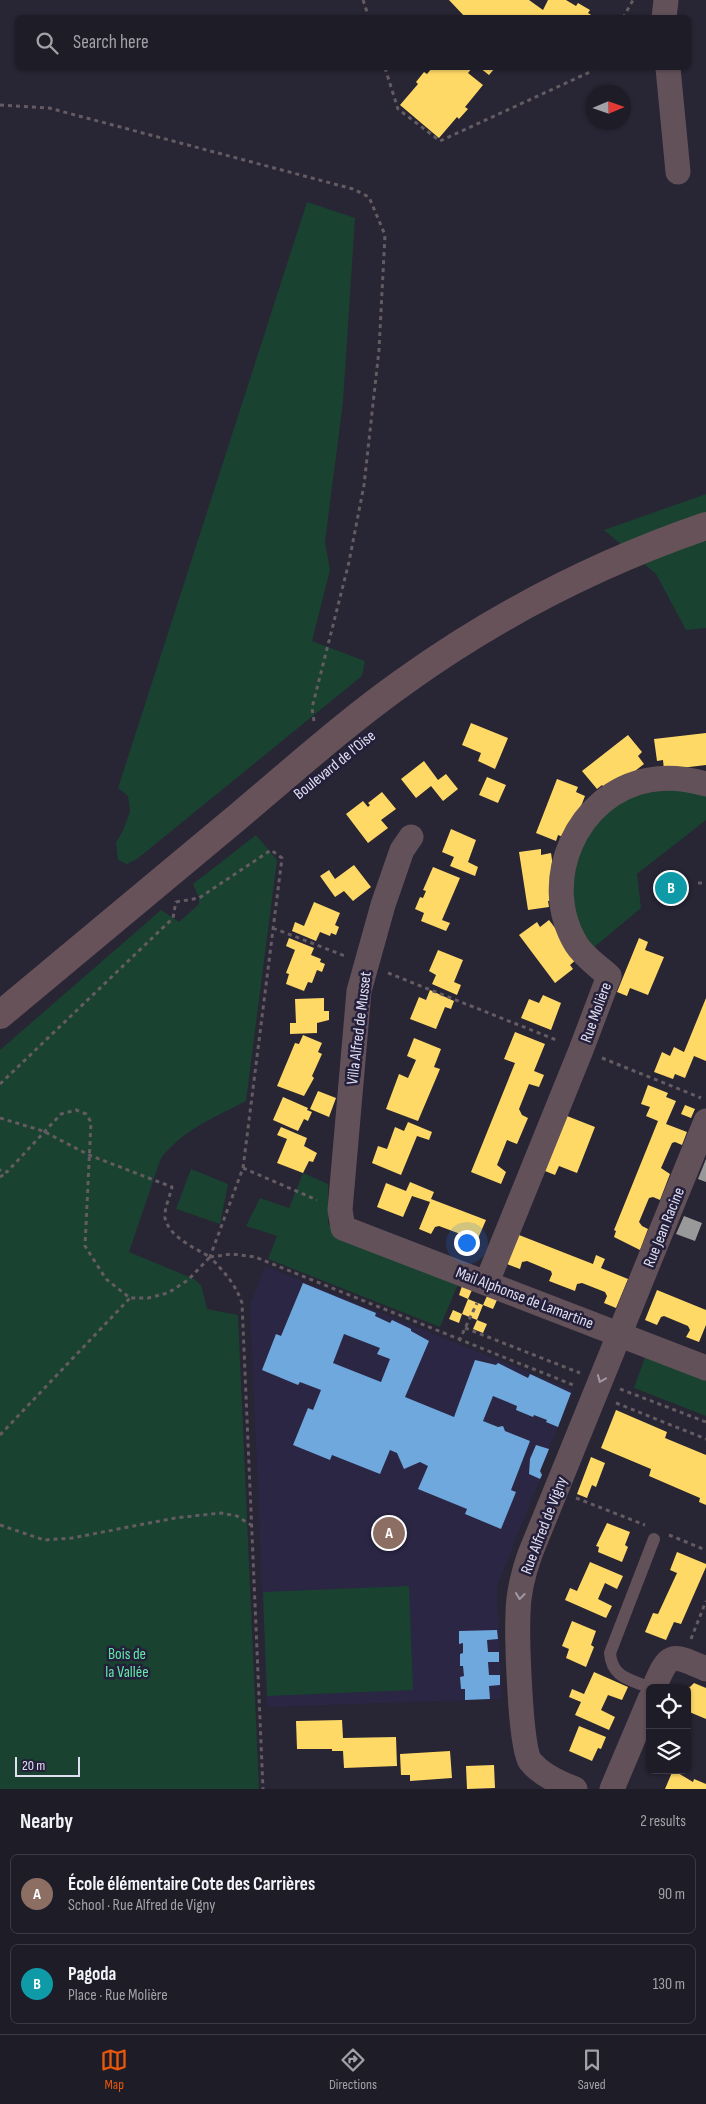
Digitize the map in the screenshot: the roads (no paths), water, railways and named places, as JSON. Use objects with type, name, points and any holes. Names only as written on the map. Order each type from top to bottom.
[{"type":"main road","name":"Boulevard de l'Oise","points":[[0,1015],[318,749],[399,684],[496,621],[602,567],[706,526]]},
{"type":"street","points":[[664,15],[666,0]]},
{"type":"street","points":[[668,70],[678,172]]},
{"type":"street","name":"Rue Molière","points":[[488,1282],[609,976],[587,957],[577,945],[564,915],[561,882],[568,850],[574,835],[595,807],[620,790],[634,784],[664,778],[678,778],[706,784]]},
{"type":"street","name":"Villa Alfred de Musset","points":[[343,1228],[340,1210],[359,991],[365,964],[402,850],[411,837]]},
{"type":"street","name":"Rue Jean Racine","points":[[620,1334],[706,1121]]},
{"type":"street","name":"Mail Alphonse de Lamartine","points":[[343,1228],[488,1282],[706,1368]]},
{"type":"street","name":"Rue Alfred de Vigny","points":[[575,1789],[537,1781],[524,1746],[518,1614],[521,1585],[530,1554],[620,1334]]},
{"type":"street","points":[[656,1684],[665,1664],[673,1658],[683,1659],[706,1668]]},
{"type":"street","points":[[612,1789],[646,1708]]},
{"type":"lane","points":[[646,1686],[619,1674],[612,1665],[610,1653],[660,1536]]},
{"type":"place","name":"Pagoda","points":[[671,888]]},
{"type":"place","name":"École élémentaire Cote des Carrières","points":[[389,1533]]},
{"type":"park label","name":"Bois de la Vallée","points":[[127,1662]]}]
